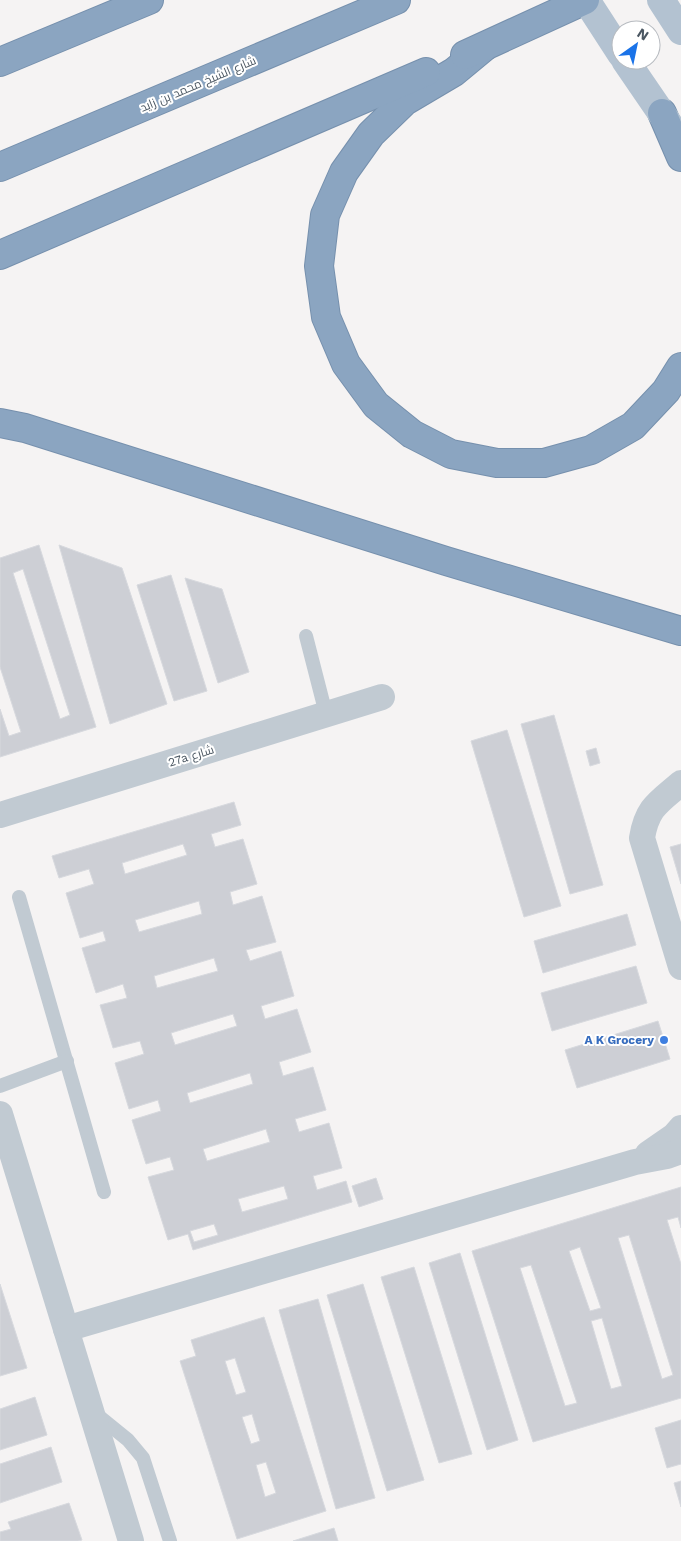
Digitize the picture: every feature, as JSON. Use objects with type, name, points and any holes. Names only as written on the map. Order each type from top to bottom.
[{"type":"highway","points":[[0,62],[149,0]]},
{"type":"highway","name":"شارع الشيخ محمد بن زايد","points":[[0,167],[396,0]]},
{"type":"highway","points":[[0,255],[483,48],[585,0]]},
{"type":"highway","points":[[483,48],[454,72],[405,101],[371,134],[344,172],[325,215],[319,266],[326,317],[346,364],[376,405],[412,434],[450,454],[497,463],[544,462],[591,450],[633,426],[666,391],[681,367]]},
{"type":"highway","points":[[662,113],[681,157]]},
{"type":"highway","points":[[0,423],[25,428],[446,561],[681,631]]},
{"type":"main road","points":[[585,0],[611,39]]},
{"type":"main road","points":[[661,0],[681,31]]},
{"type":"main road","points":[[632,71],[681,141]]},
{"type":"street","name":"27a شارع","points":[[0,815],[382,697]]},
{"type":"street","points":[[681,783],[651,808],[646,817],[642,838],[681,967]]},
{"type":"street","points":[[0,1114],[131,1541]]},
{"type":"street","points":[[635,1162],[659,1147],[681,1128]]},
{"type":"street","points":[[66,1328],[635,1162],[681,1151]]},
{"type":"lane","points":[[306,636],[326,714]]},
{"type":"lane","points":[[19,897],[104,1192]]},
{"type":"lane","points":[[0,1086],[66,1061]]},
{"type":"lane","points":[[91,1410],[128,1440],[143,1458],[170,1541]]},
{"type":"building","points":[[39,545],[96,727],[0,757],[0,709],[9,736],[21,732],[0,667],[0,558]],"holes":[[[23,569],[70,715],[60,719],[13,573]]]},
{"type":"building","points":[[59,545],[122,568],[167,704],[110,724]]},
{"type":"building","points":[[171,575],[207,691],[174,701],[137,585]]},
{"type":"building","points":[[185,578],[222,589],[249,672],[218,683]]},
{"type":"building","points":[[554,715],[603,885],[570,894],[521,724]]},
{"type":"building","points":[[507,730],[561,906],[524,917],[471,741]]},
{"type":"building","points":[[596,748],[600,763],[590,766],[586,751]]},
{"type":"building","points":[[234,802],[241,825],[211,834],[215,847],[243,839],[257,884],[230,892],[233,905],[262,896],[276,942],[246,950],[250,961],[281,951],[294,996],[261,1006],[265,1019],[297,1009],[311,1052],[279,1062],[283,1076],[313,1067],[326,1110],[295,1119],[299,1132],[329,1123],[342,1168],[313,1176],[317,1190],[346,1181],[352,1202],[193,1250],[188,1234],[168,1240],[148,1177],[174,1170],[170,1157],[146,1164],[132,1120],[161,1111],[158,1100],[129,1109],[115,1063],[144,1054],[140,1041],[113,1048],[100,1005],[127,998],[123,984],[96,993],[82,948],[106,941],[103,931],[80,938],[66,893],[94,884],[89,869],[59,878],[52,856]],"holes":[[[183,844],[187,855],[125,874],[122,863]],[[199,901],[202,914],[139,932],[135,920]],[[214,958],[218,971],[157,988],[154,976]],[[233,1014],[237,1026],[175,1045],[171,1033]],[[250,1073],[253,1084],[190,1103],[187,1093]],[[266,1129],[270,1142],[207,1161],[203,1149]],[[284,1186],[288,1199],[242,1212],[238,1199]],[[214,1224],[218,1235],[194,1242],[190,1231]]]},
{"type":"building","points":[[681,844],[681,884],[670,847]]},
{"type":"building","points":[[627,914],[636,945],[543,973],[534,941]]},
{"type":"building","points":[[636,966],[647,1003],[552,1031],[541,993]]},
{"type":"building","points":[[658,1021],[670,1059],[577,1088],[565,1050]]},
{"type":"building","points":[[376,1178],[383,1199],[359,1207],[352,1186]]},
{"type":"building","points":[[681,1187],[681,1228],[678,1217],[667,1220],[681,1264],[681,1398],[533,1442],[472,1251]],"holes":[[[629,1235],[673,1375],[662,1379],[618,1238]],[[580,1247],[601,1308],[590,1311],[569,1251]],[[531,1265],[577,1403],[565,1406],[520,1268]],[[602,1318],[622,1386],[611,1389],[591,1321]]]},
{"type":"building","points":[[460,1253],[518,1440],[487,1450],[429,1263]]},
{"type":"building","points":[[414,1267],[472,1454],[439,1463],[381,1277]]},
{"type":"building","points":[[0,1284],[27,1368],[0,1376]]},
{"type":"building","points":[[363,1284],[424,1480],[387,1491],[327,1295]]},
{"type":"building","points":[[318,1299],[375,1498],[336,1509],[279,1310]]},
{"type":"building","points":[[264,1317],[326,1511],[237,1539],[180,1361],[196,1356],[191,1340]],"holes":[[[235,1358],[246,1392],[236,1395],[225,1361]],[[252,1414],[260,1441],[251,1444],[242,1417]],[[266,1462],[276,1493],[265,1497],[256,1465]]]},
{"type":"building","points":[[35,1397],[47,1435],[0,1450],[0,1409]]},
{"type":"building","points":[[681,1420],[681,1464],[667,1468],[655,1428]]},
{"type":"building","points":[[51,1447],[62,1482],[0,1503],[0,1464]]},
{"type":"building","points":[[681,1481],[681,1507],[674,1483]]},
{"type":"building","points":[[69,1503],[82,1540],[0,1541],[0,1532],[11,1529],[8,1522]]},
{"type":"building","points":[[334,1528],[338,1541],[293,1541]]},
{"type":"place","name":"A K Grocery","points":[[664,1040]]}]
